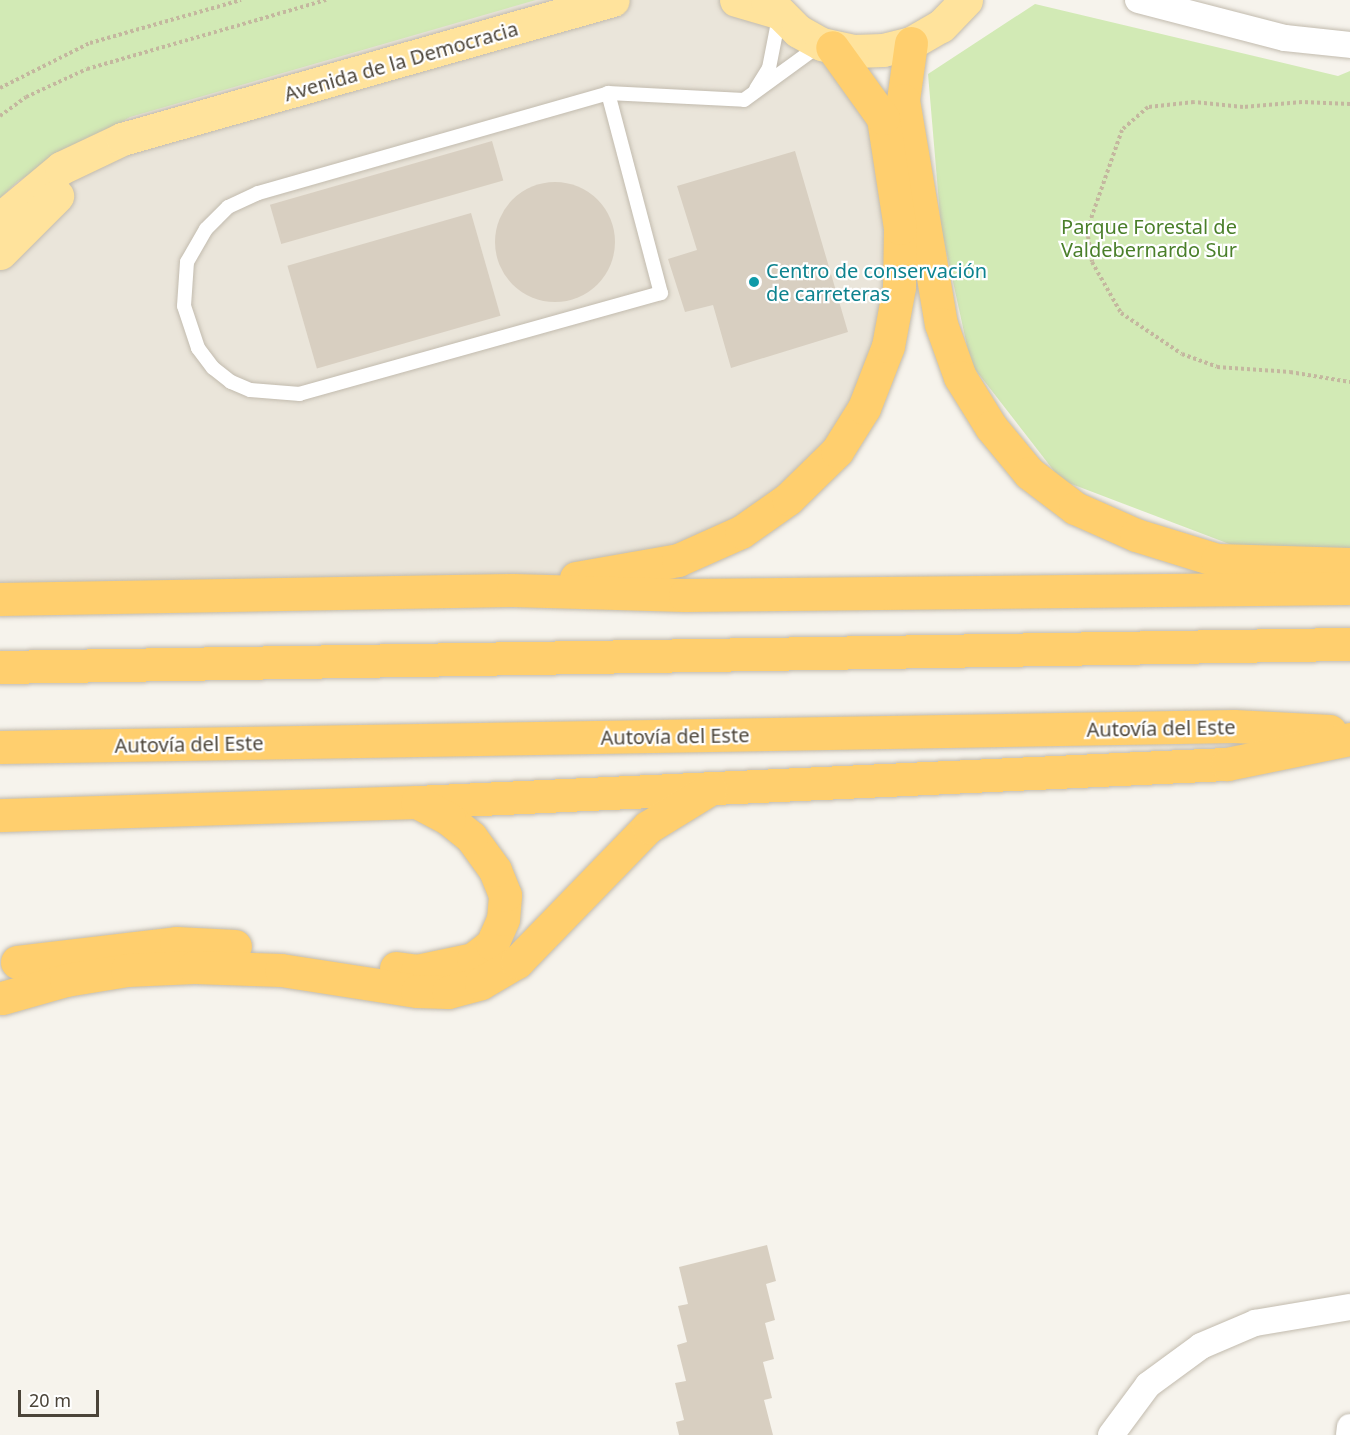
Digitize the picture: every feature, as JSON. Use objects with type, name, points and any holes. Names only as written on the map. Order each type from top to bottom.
[{"type":"highway","points":[[911,43],[903,100],[941,324],[960,377],[991,427],[1029,473],[1075,508],[1136,536],[1217,560],[1350,564]]},
{"type":"highway","points":[[513,590],[678,560],[741,532],[788,500],[837,451],[864,408],[888,346],[899,287],[900,228],[883,118],[827,45]]},
{"type":"highway","points":[[0,599],[513,590],[685,595],[1350,588]]},
{"type":"highway","points":[[0,667],[1350,644]]},
{"type":"highway","name":"Autovía del Este","points":[[0,747],[1234,726],[1350,732]]},
{"type":"highway","points":[[0,815],[417,802],[1227,764],[1350,739]]},
{"type":"highway","points":[[1,998],[97,975],[194,967],[281,970],[417,991],[448,992],[481,983],[517,962],[648,827],[712,787]]},
{"type":"highway","points":[[6,960],[176,943],[264,947],[417,971],[472,959],[492,944],[503,920],[505,895],[495,870],[471,837],[449,819],[417,802]]},
{"type":"main road","name":"Avenida de la Democracia","points":[[0,219],[39,183],[90,153],[142,132],[189,123],[613,0]]},
{"type":"main road","points":[[736,0],[773,9],[798,31],[827,45],[883,50],[911,43],[941,26],[968,0]]},
{"type":"main road","name":"Avenida de la Democracia","points":[[0,253],[72,183],[102,164],[189,123]]},
{"type":"street","points":[[1138,0],[1285,38],[1350,45]]},
{"type":"street","points":[[1111,1435],[1148,1385],[1201,1346],[1255,1323],[1350,1307]]},
{"type":"street","points":[[1349,1435],[1350,1427]]},
{"type":"lane","points":[[753,94],[769,68],[773,9]]},
{"type":"lane","points":[[608,93],[661,293],[300,394],[250,390],[231,382],[213,368],[198,348],[184,306],[187,262],[206,229],[228,207],[258,192],[608,93],[727,102],[744,100],[827,45]]},
{"type":"path","points":[[0,88],[90,43],[241,0]]},
{"type":"path","points":[[0,116],[26,97],[87,69],[326,0]]},
{"type":"path","points":[[1350,104],[1302,102],[1243,107],[1194,102],[1148,107],[1122,130],[1087,230],[1092,262],[1121,313],[1182,354],[1217,367],[1290,372],[1350,382]]},
{"type":"shaded area","points":[[0,0],[767,0],[860,82],[900,228],[864,408],[741,532],[513,590],[0,596]]},
{"type":"green space","points":[[0,0],[536,0],[130,117],[18,181],[0,198]]},
{"type":"green space","name":"Parque Forestal de Valdebernardo Sur","points":[[1035,4],[1338,76],[1350,71],[1350,550],[1232,545],[1061,480],[971,364],[941,227],[928,74]]},
{"type":"building","points":[[492,141],[503,180],[281,244],[270,205]]},
{"type":"building","name":"Centro de conservación de carreteras","points":[[795,151],[848,332],[731,368],[713,305],[685,312],[668,259],[697,250],[677,186]]},
{"type":"building","points":[[555,182],[578,187],[597,200],[610,219],[615,242],[610,265],[597,284],[578,297],[555,302],[532,297],[513,284],[500,265],[495,242],[500,219],[513,200],[532,187]]},
{"type":"building","points":[[471,213],[500,316],[317,369],[287,266]]},
{"type":"building","points":[[767,1245],[776,1281],[766,1284],[775,1320],[765,1323],[774,1359],[763,1362],[772,1398],[764,1400],[773,1435],[679,1435],[676,1422],[684,1420],[675,1383],[686,1381],[677,1345],[687,1342],[678,1306],[688,1304],[679,1267]]},
{"type":"place","name":"Centro de conservación de carreteras","points":[[754,282]]}]
